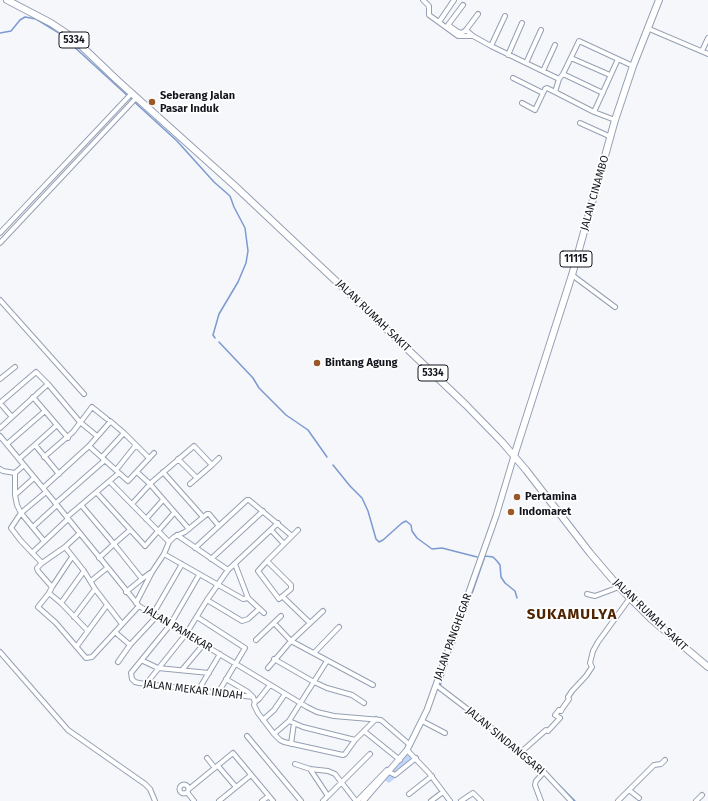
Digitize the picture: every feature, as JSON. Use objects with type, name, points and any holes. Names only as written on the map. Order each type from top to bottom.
[{"type":"main road","name":"JALAN RUMAH SAKIT","points":[[7,0],[62,30],[72,38],[129,96],[235,186],[355,299],[466,405],[514,456],[618,587],[673,638],[708,667]]},
{"type":"main road","name":"JALAN CINAMBO","points":[[514,456],[572,275],[615,120],[634,63],[659,0]]},
{"type":"street","points":[[423,0],[429,6],[429,15],[458,36],[473,36]]},
{"type":"street","points":[[439,22],[454,0]]},
{"type":"street","points":[[463,5],[448,25],[458,32],[462,33],[466,30],[478,14]]},
{"type":"street","points":[[491,46],[505,16]]},
{"type":"street","points":[[508,55],[522,23]]},
{"type":"street","points":[[648,28],[708,54]]},
{"type":"street","points":[[466,30],[473,36],[508,55],[560,79]]},
{"type":"street","points":[[526,63],[541,30]]},
{"type":"street","points":[[702,52],[708,38]]},
{"type":"street","points":[[555,92],[580,40],[618,59],[634,63]]},
{"type":"street","points":[[543,71],[555,45]]},
{"type":"street","points":[[571,58],[610,75]]},
{"type":"street","points":[[594,112],[618,59]]},
{"type":"street","points":[[563,74],[603,92]]},
{"type":"street","points":[[513,78],[543,93]]},
{"type":"street","points":[[522,103],[535,110],[546,88],[594,112],[615,120]]},
{"type":"street","points":[[0,233],[129,96]]},
{"type":"street","points":[[0,243],[135,100]]},
{"type":"street","points":[[580,123],[611,137]]},
{"type":"street","points":[[572,275],[615,307]]},
{"type":"street","points":[[0,300],[84,394]]},
{"type":"street","points":[[0,379],[15,367]]},
{"type":"street","points":[[12,417],[0,403],[36,372],[80,422],[97,436]]},
{"type":"street","points":[[0,428],[48,384]]},
{"type":"street","points":[[33,398],[68,438]]},
{"type":"street","points":[[44,457],[68,438],[93,407],[124,433],[149,458]]},
{"type":"street","points":[[7,444],[45,411]]},
{"type":"street","points":[[43,488],[89,446],[109,420]]},
{"type":"street","points":[[19,459],[56,425]]},
{"type":"street","points":[[33,527],[104,458],[124,433]]},
{"type":"street","name":"JALAN PAMEKAR","points":[[0,436],[137,604],[154,616],[316,712],[334,716],[381,720],[409,747],[450,801]]},
{"type":"street","points":[[35,445],[59,474]]},
{"type":"street","points":[[32,553],[68,518],[110,482],[136,445]]},
{"type":"street","points":[[89,446],[128,481],[154,453]]},
{"type":"street","points":[[132,504],[150,484],[194,446],[212,465]]},
{"type":"street","name":"JALAN PANGHEGAR","points":[[363,801],[400,760],[409,747],[422,721],[493,523],[514,456]]},
{"type":"street","points":[[190,484],[219,458]]},
{"type":"street","points":[[178,459],[196,478]]},
{"type":"street","points":[[24,465],[15,473],[15,495],[17,505],[21,513],[44,541]]},
{"type":"street","points":[[0,469],[15,473]]},
{"type":"street","points":[[137,472],[150,484],[189,529]]},
{"type":"street","points":[[163,472],[203,517]]},
{"type":"street","points":[[15,495],[34,478]]},
{"type":"street","points":[[110,482],[169,542]]},
{"type":"street","points":[[42,563],[11,528],[21,513],[46,492]]},
{"type":"street","points":[[97,493],[145,546],[174,513]]},
{"type":"street","points":[[146,518],[163,500]]},
{"type":"street","points":[[196,548],[247,500],[263,511],[292,536]]},
{"type":"street","points":[[82,506],[142,579]]},
{"type":"street","points":[[211,559],[263,511]]},
{"type":"street","points":[[72,558],[38,607],[56,623],[86,658],[90,658],[122,624],[137,604],[152,572],[164,554],[169,542],[177,535],[189,529],[208,513],[219,526]]},
{"type":"street","points":[[146,684],[186,634],[228,570],[278,523]]},
{"type":"street","points":[[99,558],[130,530]]},
{"type":"street","points":[[271,530],[284,544]]},
{"type":"street","points":[[266,561],[291,585],[291,589],[279,599],[259,573],[259,569],[266,561],[298,530]]},
{"type":"street","points":[[52,587],[36,570],[42,563],[65,547],[80,534]]},
{"type":"street","points":[[177,535],[228,570]]},
{"type":"street","points":[[65,547],[122,624]]},
{"type":"street","points":[[164,554],[243,599],[248,598]]},
{"type":"street","points":[[118,662],[130,644],[154,616],[182,564]]},
{"type":"street","points":[[235,564],[248,598],[264,613]]},
{"type":"street","points":[[91,581],[107,568]]},
{"type":"street","points":[[61,603],[84,571]]},
{"type":"street","points":[[126,592],[152,572]]},
{"type":"street","points":[[199,575],[170,625],[142,661],[158,668],[209,673]]},
{"type":"street","points":[[587,594],[595,596],[618,587]]},
{"type":"street","points":[[74,617],[95,589]]},
{"type":"street","points":[[49,593],[61,603],[88,631]]},
{"type":"street","points":[[283,597],[310,623]]},
{"type":"street","points":[[520,753],[546,730],[548,731],[560,718],[556,715],[559,710],[561,711],[569,699],[568,697],[572,691],[592,667],[590,663],[598,642],[630,598]]},
{"type":"street","points":[[207,600],[242,621],[248,619],[259,609]]},
{"type":"street","points":[[77,646],[107,605]]},
{"type":"street","points":[[268,668],[291,641],[323,611]]},
{"type":"street","points":[[256,640],[281,616]]},
{"type":"street","points":[[197,617],[245,649],[218,693]]},
{"type":"street","points":[[274,623],[291,641],[373,685]]},
{"type":"street","points":[[314,653],[339,627]]},
{"type":"street","points":[[115,632],[130,644]]},
{"type":"street","points":[[182,670],[203,644]]},
{"type":"street","points":[[0,652],[68,730],[145,784],[150,789],[156,801]]},
{"type":"street","points":[[199,689],[220,654]]},
{"type":"street","points":[[274,660],[314,682],[327,688],[352,695],[364,703]]},
{"type":"street","points":[[327,660],[289,721],[274,734],[280,740],[291,744],[343,755],[355,740],[376,719]]},
{"type":"street","name":"JALAN MEKAR INDAH","points":[[142,661],[132,673],[131,677],[135,682],[253,697],[255,702],[254,705],[274,734]]},
{"type":"street","points":[[226,679],[248,692],[253,697]]},
{"type":"street","points":[[255,702],[270,685]]},
{"type":"street","name":"JALAN SINDANGSARI","points":[[436,685],[487,724],[544,772],[572,801]]},
{"type":"street","points":[[263,720],[274,710],[284,694]]},
{"type":"street","points":[[289,721],[303,727],[355,740]]},
{"type":"street","points":[[422,721],[446,733]]},
{"type":"street","points":[[291,744],[294,723]]},
{"type":"street","points":[[364,731],[400,760]]},
{"type":"street","points":[[247,736],[301,801]]},
{"type":"street","points":[[194,801],[188,791],[233,753],[273,801]]},
{"type":"street","points":[[323,801],[370,754]]},
{"type":"street","points":[[207,758],[236,787]]},
{"type":"street","points":[[389,772],[395,775],[416,758]]},
{"type":"street","points":[[618,801],[654,765],[661,764],[665,760]]},
{"type":"street","points":[[295,764],[310,769],[328,771],[335,774],[356,801],[390,766]]},
{"type":"street","points":[[310,769],[328,796]]},
{"type":"street","points":[[541,801],[535,785],[536,781],[544,772]]},
{"type":"street","points":[[219,801],[251,775]]},
{"type":"street","points":[[409,794],[432,776]]},
{"type":"street","points":[[629,790],[639,798]]},
{"type":"street","points":[[431,801],[443,792]]},
{"type":"street","points":[[461,801],[473,793],[480,801]]},
{"type":"street","points":[[262,801],[269,796]]},
{"type":"street","points":[[696,801],[702,796]]},
{"type":"shaded area","points":[[407,750],[417,761],[389,783],[383,779]]},
{"type":"waterway","points":[[0,33],[11,31],[20,20],[25,17],[36,19],[59,33],[177,141],[214,182],[230,196],[245,228],[248,251],[246,263],[238,282],[219,314],[213,335],[215,338]]},
{"type":"waterway","points":[[219,342],[253,378],[259,388],[286,415],[308,430],[327,457]]},
{"type":"waterway","points":[[333,465],[362,498],[368,511],[376,539],[379,542],[406,521],[411,525],[412,531],[417,538],[432,549],[442,548],[477,557]]},
{"type":"waterway","points":[[485,556],[493,557],[497,561],[500,565],[501,577],[505,583],[515,591],[517,598]]},
{"type":"waterway","points":[[460,628],[485,556]]},
{"type":"waterway","points":[[452,651],[457,636]]},
{"type":"waterway","points":[[440,686],[449,658]]},
{"type":"waterway","points":[[559,785],[575,801]]},
{"type":"place","name":"Seberang Jalan Pasar Induk","points":[[152,102]]},
{"type":"place","name":"Bintang Agung","points":[[317,363]]},
{"type":"place","name":"Pertamina","points":[[517,497]]},
{"type":"place","name":"Indomaret","points":[[511,512]]},
{"type":"district","name":"SUKAMULYA","points":[[572,615]]}]
